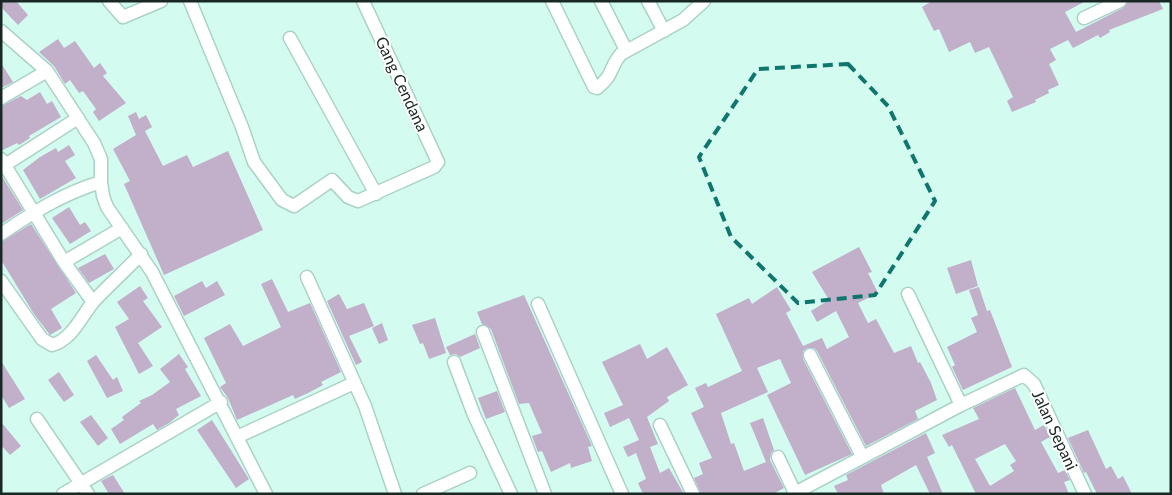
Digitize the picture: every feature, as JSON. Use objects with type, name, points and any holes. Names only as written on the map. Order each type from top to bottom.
[{"type":"street","points":[[109,1],[123,17],[161,1]]},
{"type":"street","points":[[190,1],[242,126],[254,162],[282,200],[288,205],[300,204],[332,180],[348,197],[355,201],[376,194],[290,38]]},
{"type":"street","name":"Gang Cendana","points":[[363,1],[438,162],[434,167],[376,194]]},
{"type":"street","points":[[552,1],[595,88],[608,79],[617,58],[626,50],[683,20],[704,1]]},
{"type":"street","points":[[600,1],[626,50]]},
{"type":"street","points":[[648,1],[664,31]]},
{"type":"street","points":[[1084,18],[1120,1]]},
{"type":"street","points":[[1,31],[47,71],[94,143],[101,159],[102,196],[107,207],[141,254],[221,402],[266,494]]},
{"type":"street","points":[[1,98],[47,71]]},
{"type":"street","points":[[78,118],[3,162],[35,211],[64,262],[93,302]]},
{"type":"street","points":[[1,234],[35,211],[87,186],[101,182]]},
{"type":"street","points":[[64,262],[122,228]]},
{"type":"street","points":[[1,281],[42,339],[52,345],[58,344],[69,334],[93,302],[141,254]]},
{"type":"street","points":[[307,277],[365,406],[395,494]]},
{"type":"street","points":[[778,457],[794,493],[961,405],[908,294]]},
{"type":"street","points":[[538,304],[622,494]]},
{"type":"street","points":[[482,332],[545,494]]},
{"type":"street","points":[[810,355],[862,456]]},
{"type":"street","points":[[454,362],[474,415],[511,494]]},
{"type":"street","name":"Jalan Sepani","points":[[961,405],[1018,376],[1024,375],[1034,384],[1085,494]]},
{"type":"street","points":[[237,437],[354,383]]},
{"type":"street","points":[[64,494],[81,482],[221,402]]},
{"type":"street","points":[[36,419],[88,494]]},
{"type":"street","points":[[660,425],[693,494]]},
{"type":"street","points":[[423,494],[470,473]]},
{"type":"highlighted area","points":[[848,64],[888,106],[935,201],[875,295],[798,303],[731,237],[699,157],[758,69]]},
{"type":"building","points":[[1,1],[16,1],[28,15],[18,25],[1,7]]},
{"type":"building","points":[[932,1],[1086,1],[1065,12],[1076,32],[1123,8],[1128,1],[1159,1],[1163,9],[1109,30],[1110,32],[1100,38],[1098,35],[1073,48],[1068,40],[1050,49],[1056,60],[1049,64],[1059,85],[1048,90],[1049,93],[1035,100],[1036,102],[1012,112],[1007,101],[1013,97],[989,47],[975,53],[970,42],[949,52],[939,29],[934,31],[922,7]]},
{"type":"building","points":[[58,39],[64,48],[75,41],[94,68],[100,63],[107,73],[103,76],[126,103],[99,121],[93,112],[96,109],[83,91],[79,93],[70,80],[65,84],[54,66],[39,52]]},
{"type":"building","points":[[1,63],[13,82],[1,88]]},
{"type":"building","points":[[40,92],[47,104],[52,101],[61,117],[29,136],[30,138],[19,145],[17,143],[1,151],[1,106],[21,96],[27,100]]},
{"type":"building","points":[[136,112],[139,119],[146,115],[152,127],[145,131],[163,166],[187,155],[193,167],[228,151],[263,230],[164,275],[124,184],[130,181],[113,149],[136,135],[128,116]]},
{"type":"building","points":[[69,145],[75,155],[65,161],[76,178],[40,199],[23,170],[56,148],[58,152]]},
{"type":"building","points":[[1,175],[23,210],[1,224]]},
{"type":"building","points":[[69,207],[80,225],[85,222],[91,231],[70,244],[52,218]]},
{"type":"building","points":[[31,224],[76,293],[51,309],[62,328],[50,335],[34,314],[1,260],[1,242]]},
{"type":"building","points":[[859,247],[872,272],[868,273],[878,293],[858,303],[868,323],[876,319],[894,353],[911,346],[918,363],[920,362],[931,383],[937,400],[915,411],[918,419],[866,446],[817,351],[814,348],[807,348],[803,351],[803,359],[852,454],[805,475],[767,395],[791,383],[780,359],[757,368],[768,392],[721,413],[731,444],[734,443],[744,471],[766,462],[750,423],[763,418],[774,450],[771,453],[770,460],[784,488],[773,494],[701,494],[694,478],[703,474],[699,463],[712,458],[691,413],[704,407],[695,388],[706,383],[708,387],[742,371],[716,314],[749,298],[752,304],[777,287],[791,310],[786,313],[803,346],[822,338],[827,349],[849,337],[836,311],[817,322],[811,311],[829,300],[812,272]]},
{"type":"building","points":[[105,254],[114,269],[89,283],[78,268]]},
{"type":"building","points":[[971,260],[978,286],[956,294],[947,268]]},
{"type":"building","points":[[272,279],[288,312],[310,303],[341,372],[321,382],[323,385],[295,399],[293,395],[237,420],[228,398],[220,387],[226,383],[204,338],[230,324],[243,346],[281,327],[261,284]]},
{"type":"building","points":[[202,281],[206,288],[217,281],[225,295],[184,316],[174,296]]},
{"type":"building","points":[[140,286],[148,298],[143,301],[162,327],[138,343],[153,366],[139,374],[115,327],[129,319],[117,302]]},
{"type":"building","points":[[979,287],[987,311],[990,310],[1012,367],[963,390],[952,367],[955,365],[947,347],[977,332],[971,318],[978,315],[969,290]]},
{"type":"building","points":[[339,294],[347,309],[364,303],[374,326],[349,336],[362,362],[356,365],[327,301]]},
{"type":"building","points":[[524,295],[592,446],[588,447],[592,461],[571,468],[570,463],[551,472],[542,451],[538,452],[532,436],[542,433],[529,403],[519,404],[491,329],[482,324],[477,312]]},
{"type":"building","points":[[435,318],[446,353],[429,359],[423,343],[420,344],[412,325]]},
{"type":"building","points":[[382,323],[388,340],[379,344],[372,328]]},
{"type":"building","points":[[475,334],[480,348],[460,357],[456,354],[450,355],[446,347]]},
{"type":"building","points":[[640,344],[647,359],[667,347],[688,385],[667,397],[669,401],[647,417],[658,444],[650,447],[660,473],[669,468],[684,494],[643,494],[638,483],[646,479],[636,453],[628,457],[623,447],[639,440],[629,418],[610,427],[604,413],[623,405],[602,362]]},
{"type":"building","points":[[179,354],[188,367],[185,369],[201,396],[176,409],[179,415],[169,423],[157,430],[153,424],[120,444],[111,429],[124,420],[122,417],[141,403],[139,401],[152,395],[170,382],[160,369]]},
{"type":"building","points":[[96,355],[113,380],[117,377],[123,391],[107,398],[87,361]]},
{"type":"building","points":[[1,361],[25,399],[9,408],[1,395]]},
{"type":"building","points":[[59,372],[74,395],[64,402],[48,380]]},
{"type":"building","points":[[1015,388],[1035,430],[1044,425],[1050,437],[1041,442],[1058,473],[1065,470],[1070,480],[1064,482],[1069,494],[976,494],[952,445],[949,447],[942,435],[979,419],[973,408]],"holes":[[[1005,444],[1016,461],[1010,465],[1014,471],[990,486],[975,459]]]},
{"type":"building","points":[[497,391],[505,412],[486,419],[478,398]]},
{"type":"building","points":[[91,415],[108,438],[98,446],[80,422]]},
{"type":"building","points":[[212,420],[249,479],[236,488],[197,430]]},
{"type":"building","points":[[1,422],[21,446],[10,455],[1,445]]},
{"type":"building","points":[[1088,430],[1106,469],[1111,466],[1118,479],[1123,476],[1132,494],[1097,494],[1086,472],[1084,473],[1068,438]]},
{"type":"building","points":[[926,433],[935,453],[927,457],[943,494],[930,494],[916,465],[881,485],[884,494],[838,494],[834,486],[848,480],[846,475]]},
{"type":"building","points":[[113,475],[125,494],[109,494],[101,481]]}]
